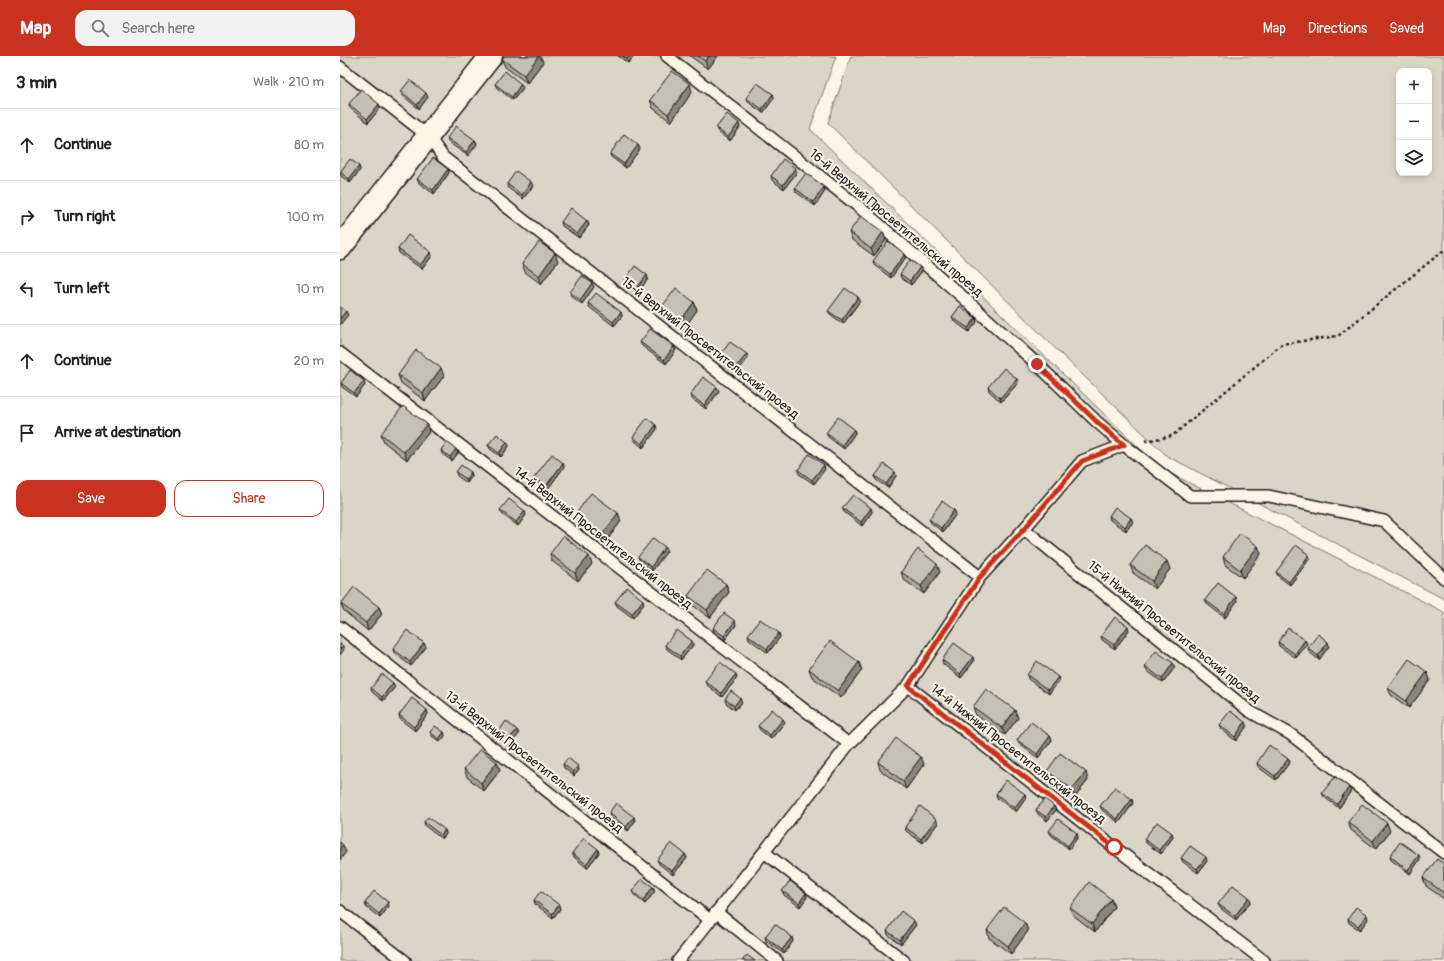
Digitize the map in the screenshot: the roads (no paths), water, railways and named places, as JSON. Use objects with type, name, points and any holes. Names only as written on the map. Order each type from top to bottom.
[{"type":"street","points":[[340,248],[492,56]]},
{"type":"lane","name":"16-й Верхний Просветительский проезд","points":[[667,56],[859,208],[976,309],[1037,364],[1097,422],[1190,496],[1269,496],[1384,521],[1444,578]]},
{"type":"lane","name":"15-й Верхний Просветительский проезд","points":[[340,67],[428,136],[443,157],[980,577]]},
{"type":"lane","name":"14-й Верхний Просветительский проезд","points":[[340,354],[849,744]]},
{"type":"lane","points":[[678,961],[849,744],[908,686],[980,577],[1024,529],[1082,461],[1124,445]]},
{"type":"lane","name":"15-й Нижний Просветительский проезд","points":[[1024,529],[1249,711],[1290,734],[1444,853]]},
{"type":"lane","name":"13-й Верхний Просветительский проезд","points":[[340,627],[713,916],[777,961]]},
{"type":"lane","name":"14-й Нижний Просветительский проезд","points":[[908,686],[1114,847],[1264,961]]},
{"type":"lane","points":[[764,852],[904,961]]},
{"type":"lane","points":[[340,911],[405,961]]}]
